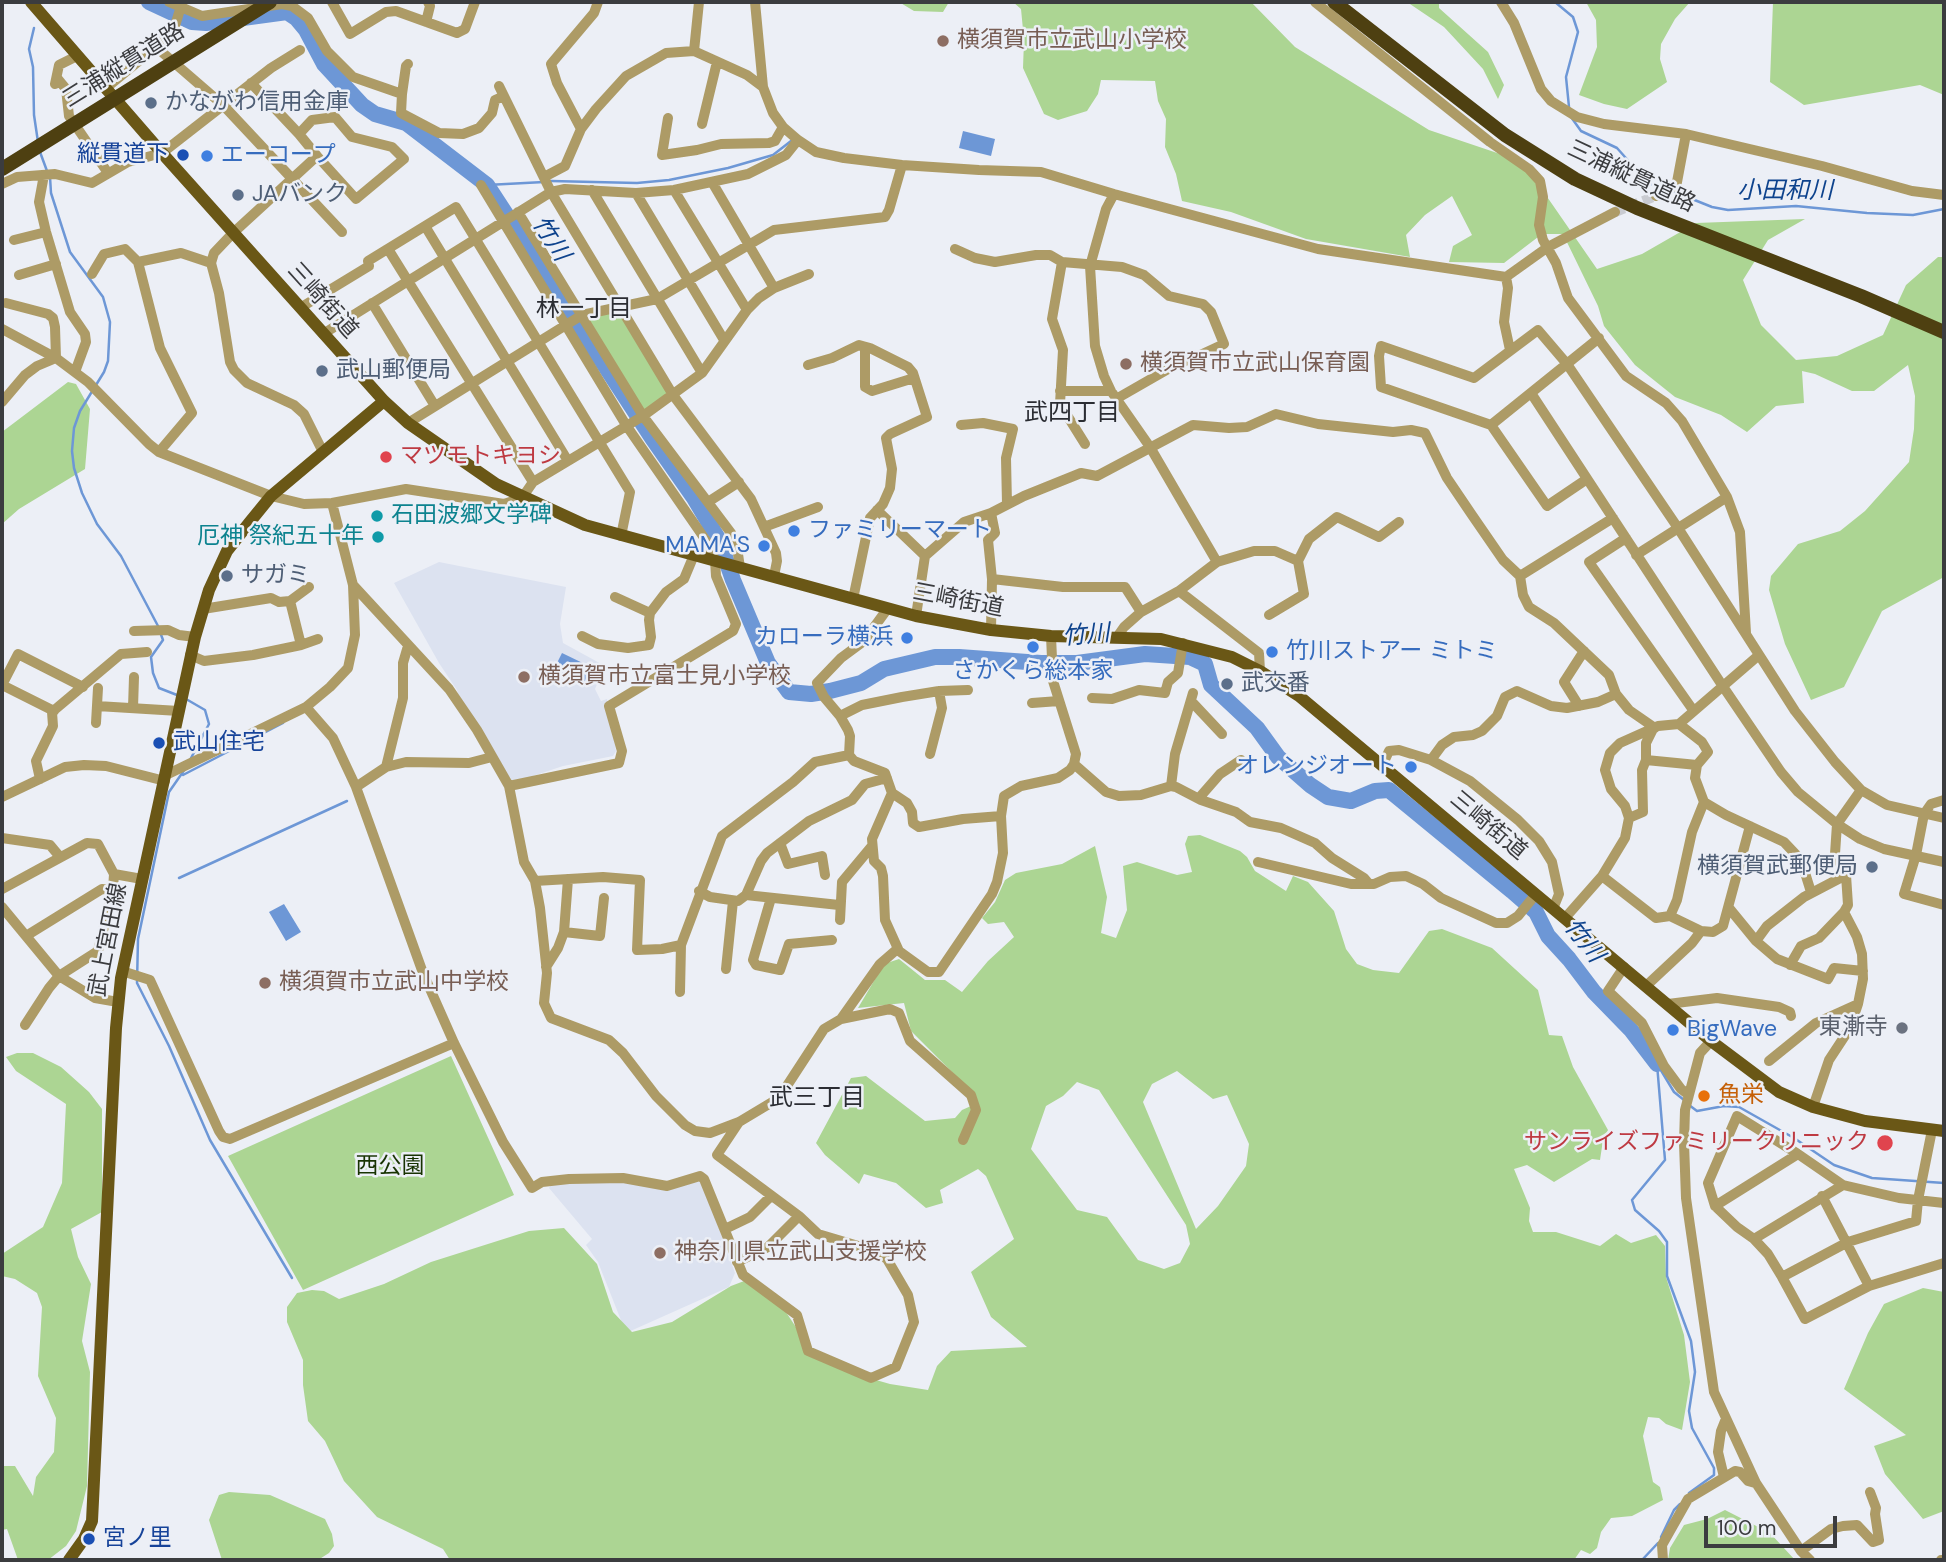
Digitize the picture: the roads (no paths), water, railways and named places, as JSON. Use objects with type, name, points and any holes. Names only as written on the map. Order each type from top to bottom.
[{"type":"highway","name":"三浦縦貫道路","points":[[2,162],[261,2]]},
{"type":"highway","name":"三浦縦貫道路","points":[[7,174],[270,2]]},
{"type":"highway","name":"三浦縦貫道路","points":[[1334,2],[1505,135],[1557,169],[1637,208],[1805,271]]},
{"type":"highway","name":"三浦縦貫道路","points":[[1342,2],[1508,131],[1577,174],[1646,207],[1944,327]]},
{"type":"highway","name":"三浦縦貫道路","points":[[1918,318],[1944,332]]},
{"type":"main road","name":"三崎街道","points":[[31,2],[384,401],[408,423],[496,484],[585,525],[916,616],[991,631],[1051,636],[1161,639],[1232,657],[1299,696],[1711,1041],[1779,1092],[1813,1107],[1865,1121],[1938,1131]]},
{"type":"main road","name":"武上宮田線","points":[[69,1560],[84,1539],[92,1521],[118,1002],[122,971],[202,610],[227,551],[271,496],[384,401]]},
{"type":"street","points":[[169,2],[202,16],[282,4],[292,6],[308,18],[327,51],[354,77],[402,94]]},
{"type":"street","points":[[332,2],[350,34],[386,12],[396,11],[457,33],[466,29],[475,2]]},
{"type":"street","points":[[426,22],[430,6],[428,2]]},
{"type":"street","points":[[581,129],[557,83],[551,64],[594,13],[598,2]]},
{"type":"street","points":[[694,51],[699,2]]},
{"type":"street","points":[[755,2],[763,87],[773,113],[797,140],[816,152],[902,164],[1041,172],[1318,249],[1506,278],[1548,247],[1615,212]]},
{"type":"street","points":[[1315,2],[1490,142],[1529,169],[1540,181],[1543,197],[1539,225],[1569,298],[1626,376],[1665,403],[1682,421],[1727,496],[1740,532],[1746,633]]},
{"type":"street","points":[[1501,2],[1514,23],[1541,89],[1551,101],[1577,117],[1604,124],[1686,134],[1822,166],[1912,191],[1944,195]]},
{"type":"street","points":[[106,89],[174,29],[181,5]]},
{"type":"street","points":[[156,47],[223,105],[342,232]]},
{"type":"street","points":[[7,174],[55,174],[92,183],[128,162],[162,153],[251,83],[300,50]]},
{"type":"street","points":[[544,177],[565,166],[581,129],[626,76],[666,53],[694,51],[747,75],[763,87]]},
{"type":"street","points":[[77,56],[59,65],[56,81],[66,89],[69,116],[108,173]]},
{"type":"street","points":[[702,124],[717,62]]},
{"type":"street","points":[[408,64],[401,113],[439,133],[463,134],[479,128],[492,113],[495,100],[502,91],[551,192],[673,395],[751,499],[776,553],[774,576]]},
{"type":"street","points":[[251,83],[356,199],[404,159],[392,147],[352,137],[335,117],[312,120],[299,134]]},
{"type":"street","points":[[668,118],[662,155],[721,144],[769,143],[775,141],[783,127]]},
{"type":"street","points":[[1656,196],[1677,182],[1686,134]]},
{"type":"street","points":[[323,334],[551,192],[565,189],[636,193],[674,190],[712,182],[748,174],[777,160],[786,155],[797,140]]},
{"type":"street","points":[[317,156],[233,233],[214,253],[211,263],[219,293],[230,362],[234,370],[247,383],[294,405],[304,414],[323,452]]},
{"type":"street","points":[[2,162],[7,174],[2,184]]},
{"type":"street","points":[[408,423],[582,315],[657,299],[774,230],[885,217],[902,164]]},
{"type":"street","points":[[44,174],[39,202],[46,232],[70,312],[85,334],[86,342],[75,372]]},
{"type":"street","points":[[712,182],[774,288]]},
{"type":"street","points":[[481,185],[626,425],[698,526],[715,560],[716,576],[736,624],[733,631],[609,706],[622,751],[619,763],[509,786]]},
{"type":"street","points":[[592,190],[702,373]]},
{"type":"street","points":[[674,190],[747,310]]},
{"type":"street","points":[[636,193],[724,340]]},
{"type":"street","points":[[1114,194],[1106,209],[1090,266],[1095,346],[1104,376],[1114,395],[1150,447],[1217,562]]},
{"type":"street","points":[[300,308],[369,266],[368,261],[456,207],[630,492],[621,536]]},
{"type":"street","points":[[518,212],[643,416],[731,533],[737,547],[738,567]]},
{"type":"street","points":[[425,226],[568,461]]},
{"type":"street","points":[[13,240],[46,232]]},
{"type":"street","points":[[92,274],[104,254],[125,249],[138,262],[160,348],[192,413],[159,452]]},
{"type":"street","points":[[388,249],[533,482]]},
{"type":"street","points":[[954,249],[975,258],[995,262],[1050,255],[1062,262],[1122,267],[1144,275],[1169,296],[1203,304],[1211,312],[1224,344],[1196,358],[1177,363],[1114,395],[1060,391]]},
{"type":"street","points":[[138,262],[180,253],[211,263]]},
{"type":"street","points":[[1062,262],[1052,319],[1063,350],[1060,404],[1085,444]]},
{"type":"street","points":[[19,275],[56,264]]},
{"type":"street","points":[[2,329],[56,358],[88,382],[159,452],[271,496],[304,504],[332,503],[396,489],[503,504],[522,498],[533,482],[673,395],[702,373],[724,340],[759,298],[774,288],[809,274]]},
{"type":"street","points":[[1506,278],[1508,288],[1504,322],[1510,350]]},
{"type":"street","points":[[6,303],[48,314],[53,318],[56,358]]},
{"type":"street","points":[[372,303],[435,406]]},
{"type":"street","points":[[1587,479],[1547,506],[1491,425],[1381,387],[1381,346],[1474,378],[1538,330],[1567,364],[1678,528],[1795,711],[1835,762],[1861,790],[1887,805],[1944,818]]},
{"type":"street","points":[[1491,425],[1599,338]]},
{"type":"street","points":[[808,365],[832,358],[859,345],[865,347],[908,367],[927,417],[890,434],[887,438],[892,469],[890,488],[883,504],[870,518],[853,599]]},
{"type":"street","points":[[865,347],[865,387],[872,391],[914,377]]},
{"type":"street","points":[[2,402],[25,375],[37,366],[56,358]]},
{"type":"street","points":[[1531,393],[1722,685],[1781,772],[1798,792],[1860,839],[1884,849],[1944,862]]},
{"type":"street","points":[[916,616],[925,556],[964,522],[991,513],[1081,473],[1097,476],[1193,425],[1247,427],[1276,414],[1318,424],[1425,433],[1459,497],[1503,560],[1520,576],[1523,596],[1529,607],[1554,623],[1609,675],[1616,694],[1629,710],[1654,729]]},
{"type":"street","points":[[961,425],[983,422],[1013,429],[1006,458],[1007,504]]},
{"type":"street","points":[[708,502],[739,482]]},
{"type":"street","points":[[1636,555],[1727,496]]},
{"type":"street","points":[[2,797],[65,767],[106,766],[166,778],[306,708],[348,668],[355,635],[353,585],[332,503]]},
{"type":"street","points":[[764,527],[818,507]]},
{"type":"street","points":[[877,510],[925,556]]},
{"type":"street","points":[[991,513],[995,533],[988,540],[992,579],[991,631]]},
{"type":"street","points":[[1269,615],[1304,594],[1298,561],[1309,539],[1337,517],[1379,537],[1399,522]]},
{"type":"street","points":[[1520,576],[1612,518]]},
{"type":"street","points":[[1626,538],[1589,562],[1693,710]]},
{"type":"street","points":[[1117,637],[1141,612],[1179,591],[1217,562],[1254,551],[1275,551],[1298,561]]},
{"type":"street","points":[[582,636],[598,644],[628,648],[649,645],[650,613],[666,592],[684,579],[694,555]]},
{"type":"street","points":[[992,579],[1063,587],[1125,587],[1141,612]]},
{"type":"street","points":[[353,585],[449,689],[509,786],[524,862],[535,881],[540,908],[546,967],[544,1003],[551,1018],[609,1040],[623,1053],[656,1097],[685,1125],[695,1131],[710,1133],[739,1122],[779,1098],[824,1029],[841,1019],[890,1009],[899,1013],[910,1041],[971,1095],[976,1110],[963,1140]]},
{"type":"street","points":[[202,610],[271,598],[279,602],[290,601],[309,587]]},
{"type":"street","points":[[1179,591],[1259,653],[1260,671]]},
{"type":"street","points":[[615,597],[650,613]]},
{"type":"street","points":[[290,601],[301,645]]},
{"type":"street","points":[[888,608],[864,641],[841,658],[817,683],[850,736],[849,755],[854,761],[885,773],[892,793],[906,803],[912,813],[913,823],[919,827],[1001,816]]},
{"type":"street","points":[[134,631],[163,631],[195,637]]},
{"type":"street","points":[[892,793],[872,839],[874,861],[881,868],[883,876],[885,920],[899,951],[928,972],[939,972],[992,894],[997,882],[1003,853],[1001,816],[1004,796],[1021,786],[1058,778],[1074,764],[1076,754],[1053,681],[1051,636]]},
{"type":"street","points":[[190,655],[204,662],[301,645],[318,639]]},
{"type":"street","points":[[1092,698],[1112,699],[1139,690],[1165,693],[1168,682],[1178,673],[1183,643]]},
{"type":"street","points":[[386,767],[403,698],[403,663],[408,646]]},
{"type":"street","points":[[1578,706],[1564,682],[1584,651]]},
{"type":"street","points":[[40,779],[36,761],[53,726],[54,711],[121,654],[147,652]]},
{"type":"street","points":[[54,711],[2,685],[18,654],[83,687]]},
{"type":"street","points":[[1679,724],[1759,655]]},
{"type":"street","points":[[133,708],[134,677]]},
{"type":"street","points":[[96,723],[98,688]]},
{"type":"street","points":[[840,716],[862,705],[939,691],[968,690]]},
{"type":"street","points":[[930,754],[942,708],[939,691]]},
{"type":"street","points":[[1431,760],[1442,745],[1454,737],[1482,731],[1497,716],[1505,697],[1517,691],[1551,706],[1567,708],[1598,702],[1616,694]]},
{"type":"street","points":[[1171,786],[1175,754],[1192,697],[1222,734]]},
{"type":"street","points":[[1032,703],[1059,701]]},
{"type":"street","points":[[97,706],[133,708],[180,702]]},
{"type":"street","points":[[306,708],[333,738],[356,787],[423,973],[503,1142],[532,1188],[542,1182],[569,1179],[624,1178],[667,1186],[700,1176],[704,1179],[743,1275],[797,1315],[808,1351],[871,1378],[897,1367],[914,1322],[908,1296],[887,1259],[875,1251],[818,1234],[799,1216],[717,1155],[739,1122]]},
{"type":"street","points":[[1565,918],[1602,876],[1625,838],[1629,818],[1625,806],[1611,789],[1605,770],[1610,753],[1620,743],[1665,724],[1679,724],[1702,742],[1708,752],[1697,765],[1695,779],[1703,802],[1692,832],[1677,900],[1670,916]]},
{"type":"street","points":[[1629,818],[1643,812],[1642,770],[1647,760],[1646,743],[1654,729]]},
{"type":"street","points":[[1383,764],[1389,751],[1399,750],[1431,760],[1470,781],[1518,820],[1539,841],[1552,862],[1559,894],[1553,909]]},
{"type":"street","points":[[680,992],[681,945],[699,891],[722,836],[815,762],[849,755]]},
{"type":"street","points":[[356,787],[386,767],[406,762],[469,763],[492,757]]},
{"type":"street","points":[[1199,798],[1220,774],[1241,760]]},
{"type":"street","points":[[1647,760],[1697,765]]},
{"type":"street","points":[[1074,764],[1106,792],[1119,796],[1141,795],[1171,786],[1236,812],[1250,822],[1281,828],[1315,843],[1369,884]]},
{"type":"street","points":[[699,891],[710,897],[738,901],[746,895],[761,861],[780,843],[809,821],[852,800],[865,784],[887,778]]},
{"type":"street","points":[[1790,965],[1801,946],[1819,939],[1848,905],[1846,875],[1835,853],[1838,824],[1861,790]]},
{"type":"street","points":[[1944,800],[1931,804],[1924,814],[1916,855],[1904,894],[1944,905]]},
{"type":"street","points":[[1703,802],[1784,842],[1801,860],[1811,892]]},
{"type":"street","points":[[1602,876],[1656,919],[1670,916],[1700,931],[1713,932],[1723,926],[1750,826]]},
{"type":"street","points":[[2,838],[50,845],[60,857]]},
{"type":"street","points":[[2,889],[87,843],[98,844],[114,874],[113,890],[98,951],[59,976],[48,988],[25,1026]]},
{"type":"street","points":[[780,843],[788,864],[822,856],[825,875]]},
{"type":"street","points":[[839,920],[844,878],[872,846]]},
{"type":"street","points":[[1258,862],[1351,884],[1369,884],[1390,877],[1406,876],[1423,884],[1441,898],[1496,923],[1507,923],[1518,916],[1536,894]]},
{"type":"street","points":[[114,874],[142,879]]},
{"type":"street","points":[[1756,941],[1784,911],[1811,892],[1846,875]]},
{"type":"street","points":[[535,881],[603,877],[640,880],[637,950],[681,945]]},
{"type":"street","points":[[546,967],[564,932],[568,879]]},
{"type":"street","points":[[26,936],[102,889],[113,890]]},
{"type":"street","points":[[746,895],[839,905]]},
{"type":"street","points":[[564,932],[600,936],[604,898]]},
{"type":"street","points":[[771,898],[753,960],[756,965],[780,970],[789,944],[832,940]]},
{"type":"street","points":[[726,969],[733,901]]},
{"type":"street","points":[[2,907],[59,976],[95,998],[118,1002]]},
{"type":"street","points":[[1729,908],[1756,941],[1777,959],[1828,979],[1834,968],[1863,971]]},
{"type":"street","points":[[1813,1107],[1829,1060],[1850,1028],[1858,1004],[1863,971],[1862,954],[1857,937],[1844,912]]},
{"type":"street","points":[[1646,986],[1692,943],[1700,931]]},
{"type":"street","points":[[841,1019],[880,964],[895,951],[899,951]]},
{"type":"street","points":[[1624,967],[1608,991],[1642,1023],[1664,1066],[1681,1089],[1689,1095]]},
{"type":"street","points":[[122,971],[150,980],[219,1131],[223,1137],[230,1139],[454,1042]]},
{"type":"street","points":[[1668,1004],[1717,998],[1779,1007],[1790,1012],[1791,1016]]},
{"type":"street","points":[[1769,1061],[1816,1023],[1858,1004]]},
{"type":"street","points":[[1711,1041],[1700,1053],[1685,1110],[1685,1171],[1689,1224],[1714,1392],[1756,1483],[1801,1551],[1810,1560]]},
{"type":"street","points":[[1944,1202],[1918,1200],[1843,1185],[1737,1116],[1708,1183],[1715,1206],[1768,1254],[1805,1319],[1869,1286],[1944,1263]]},
{"type":"street","points":[[1782,1277],[1848,1242],[1916,1221],[1922,1176],[1938,1131]]},
{"type":"street","points":[[1715,1206],[1798,1154]]},
{"type":"street","points":[[1754,1239],[1843,1185]]},
{"type":"street","points":[[725,1229],[750,1217],[771,1195]]},
{"type":"street","points":[[1822,1196],[1869,1286]]},
{"type":"street","points":[[737,1262],[768,1247],[799,1216]]},
{"type":"street","points":[[1724,1477],[1718,1452],[1721,1431],[1726,1420]]},
{"type":"street","points":[[1663,1560],[1662,1545],[1688,1499],[1735,1471],[1740,1472],[1748,1481],[1756,1483]]},
{"type":"street","points":[[1801,1551],[1831,1529],[1843,1526],[1857,1525],[1873,1542],[1879,1540],[1876,1508],[1870,1492]]},
{"type":"water","points":[[963,131],[995,139],[991,156],[959,148]]},
{"type":"water","points":[[562,653],[591,667],[584,683],[554,669]]},
{"type":"water","points":[[284,904],[301,932],[286,941],[269,912]]},
{"type":"waterway","name":"竹川","points":[[149,2],[192,22],[206,23],[287,12],[306,30],[324,64],[362,105],[375,114],[406,123],[487,185],[694,498],[719,540],[768,663],[789,692],[811,694],[830,691],[861,683],[884,669],[935,657],[1041,663],[1077,663],[1145,654],[1190,657],[1205,664],[1211,685],[1257,728],[1278,757],[1310,785],[1328,797],[1351,801],[1375,791],[1389,790],[1512,891],[1536,912],[1548,936],[1594,992],[1631,1030],[1657,1064]]},
{"type":"waterway","name":"小田和川","points":[[1555,2],[1573,17],[1578,32],[1566,77],[1569,107]]},
{"type":"waterway","points":[[34,28],[29,49],[33,67],[34,115],[38,142]]},
{"type":"waterway","name":"小田和川","points":[[1571,117],[1581,131],[1617,148],[1648,183],[1663,188]]},
{"type":"waterway","points":[[551,181],[637,183],[669,180],[728,168],[773,155],[791,141]]},
{"type":"waterway","points":[[40,152],[47,171]]},
{"type":"waterway","points":[[50,177],[51,193],[70,252],[103,297],[110,322],[108,361],[80,411],[74,428],[74,468],[97,524],[121,556],[158,626]]},
{"type":"waterway","points":[[487,185],[544,182]]},
{"type":"waterway","name":"小田和川","points":[[1672,191],[1712,207],[1728,210],[1796,206],[1913,215],[1944,209]]},
{"type":"waterway","points":[[160,632],[163,640],[151,657],[153,673],[159,688],[177,695]]},
{"type":"waterway","points":[[186,699],[205,710],[209,724],[190,760]]},
{"type":"waterway","points":[[183,775],[283,723]]},
{"type":"waterway","points":[[185,769],[169,792],[138,939],[137,983],[169,1046],[210,1140],[292,1278]]},
{"type":"waterway","points":[[179,878],[347,801]]},
{"type":"waterway","name":"竹川","points":[[1657,1064],[1665,1160],[1632,1200],[1635,1210],[1659,1231],[1667,1242],[1667,1276],[1691,1341],[1695,1372],[1689,1411],[1692,1428],[1714,1468],[1714,1475],[1689,1493]]},
{"type":"waterway","points":[[1659,1067],[1674,1092],[1684,1100]]},
{"type":"waterway","points":[[1689,1105],[1697,1111],[1724,1106],[1739,1107],[1794,1138],[1834,1165],[1872,1178],[1944,1183]]},
{"type":"waterway","name":"竹川","points":[[1661,1537],[1674,1510],[1680,1504]]},
{"type":"waterway","name":"竹川","points":[[1642,1560],[1658,1543]]},
{"type":"tunnel","points":[[1615,212],[1656,196]]},
{"type":"place","name":"横須賀市立武山小学校","points":[[943,41]]},
{"type":"place","name":"かながわ信用金庫","points":[[151,103]]},
{"type":"place","name":"縦貫道下","points":[[183,155]]},
{"type":"place","name":"エーコープ","points":[[207,156]]},
{"type":"place","name":"JAバンク","points":[[238,195]]},
{"type":"place","name":"横須賀市立武山保育園","points":[[1126,364]]},
{"type":"place","name":"武山郵便局","points":[[322,371]]},
{"type":"place","name":"マツモトキヨシ","points":[[386,457]]},
{"type":"place","name":"石田波郷文学碑","points":[[377,516]]},
{"type":"place","name":"ファミリーマート","points":[[794,531]]},
{"type":"place","name":"厄神 祭紀五十年","points":[[378,537]]},
{"type":"place","name":"MAMA'S","points":[[764,546]]},
{"type":"place","name":"サガミ","points":[[227,576]]},
{"type":"place","name":"カローラ横浜","points":[[907,638]]},
{"type":"place","name":"さかくら総本家","points":[[1033,647]]},
{"type":"place","name":"竹川ストアー ミトミ","points":[[1272,652]]},
{"type":"place","name":"横須賀市立富士見小学校","points":[[524,677]]},
{"type":"place","name":"武交番","points":[[1227,684]]},
{"type":"place","name":"武山住宅","points":[[159,743]]},
{"type":"place","name":"オレンジオート","points":[[1411,767]]},
{"type":"place","name":"横須賀武郵便局","points":[[1872,867]]},
{"type":"place","name":"横須賀市立武山中学校","points":[[265,983]]},
{"type":"place","name":"東漸寺","points":[[1902,1028]]},
{"type":"place","name":"BigWave","points":[[1673,1030]]},
{"type":"place","name":"魚栄","points":[[1704,1096]]},
{"type":"place","name":"サンライズファミリークリニック","points":[[1885,1143]]},
{"type":"place","name":"神奈川県立武山支援学校","points":[[660,1253]]},
{"type":"place","name":"宮ノ里","points":[[89,1539]]},
{"type":"district","name":"林一丁目","points":[[584,310]]},
{"type":"district","name":"武四丁目","points":[[1072,414]]},
{"type":"district","name":"武三丁目","points":[[817,1099]]},
{"type":"park label","name":"西公園","points":[[390,1167]]}]
